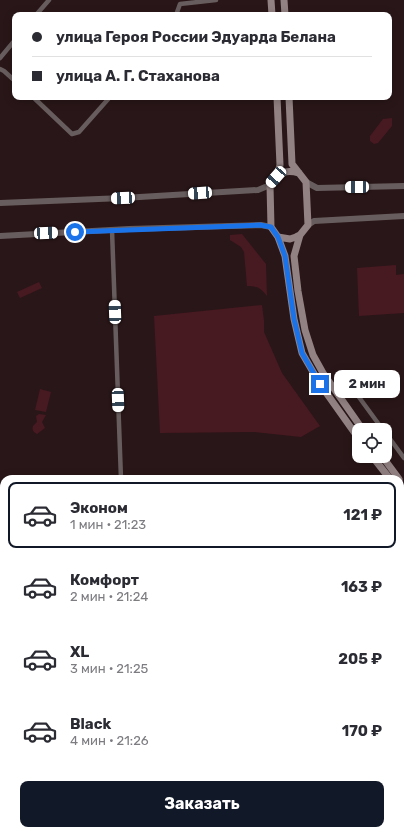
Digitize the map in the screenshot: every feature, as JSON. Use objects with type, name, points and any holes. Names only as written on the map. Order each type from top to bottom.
[{"type":"main road","points":[[271,0],[272,12]]},
{"type":"main road","points":[[284,0],[285,12]]},
{"type":"main road","points":[[276,177],[280,165],[277,100]]},
{"type":"main road","points":[[289,100],[292,164],[306,182],[308,224],[300,234],[294,256],[305,330],[313,355],[331,385],[358,423]]},
{"type":"main road","points":[[299,174],[291,171],[283,172],[270,184],[271,227],[278,237],[285,256],[294,319],[302,353],[320,384],[352,429]]},
{"type":"main road","points":[[278,237],[290,239],[300,234]]},
{"type":"main road","points":[[377,463],[387,475]]},
{"type":"main road","points":[[387,463],[397,475]]},
{"type":"street","points":[[39,12],[49,0]]},
{"type":"street","points":[[177,12],[180,4],[216,0]]},
{"type":"street","points":[[0,58],[12,44]]},
{"type":"street","points":[[0,69],[12,78]]},
{"type":"street","points":[[36,100],[72,134],[79,132],[107,100]]},
{"type":"street","points":[[306,182],[317,188],[404,186]]},
{"type":"street","points":[[0,203],[258,190],[270,184]]},
{"type":"street","points":[[308,224],[314,221],[404,216]]},
{"type":"street","points":[[0,236],[112,230],[260,225],[271,227]]},
{"type":"street","points":[[112,230],[121,475]]},
{"type":"street","points":[[331,385],[353,389],[378,423]]},
{"type":"street","points":[[339,397],[353,389]]},
{"type":"street","points":[[392,442],[404,458]]},
{"type":"shaded area","points":[[392,118],[392,126],[378,143],[374,144],[370,141],[370,136],[383,119]]},
{"type":"shaded area","points":[[242,234],[266,264],[267,296],[263,291],[254,286],[247,286],[244,252],[241,247],[230,240],[230,235]]},
{"type":"shaded area","points":[[396,265],[396,275],[404,274],[404,313],[359,316],[357,268]]},
{"type":"shaded area","points":[[39,282],[42,288],[20,298],[17,292]]},
{"type":"shaded area","points":[[262,305],[264,332],[282,373],[320,426],[301,437],[254,432],[160,433],[154,316]]},
{"type":"shaded area","points":[[40,389],[51,392],[46,412],[35,410]]},
{"type":"shaded area","points":[[39,414],[46,415],[42,422],[45,428],[37,434],[33,431],[33,426],[37,422],[36,416]]},
{"type":"route","points":[[75,232],[260,225],[271,227],[278,237],[285,256],[294,319],[302,353],[320,384]]}]
